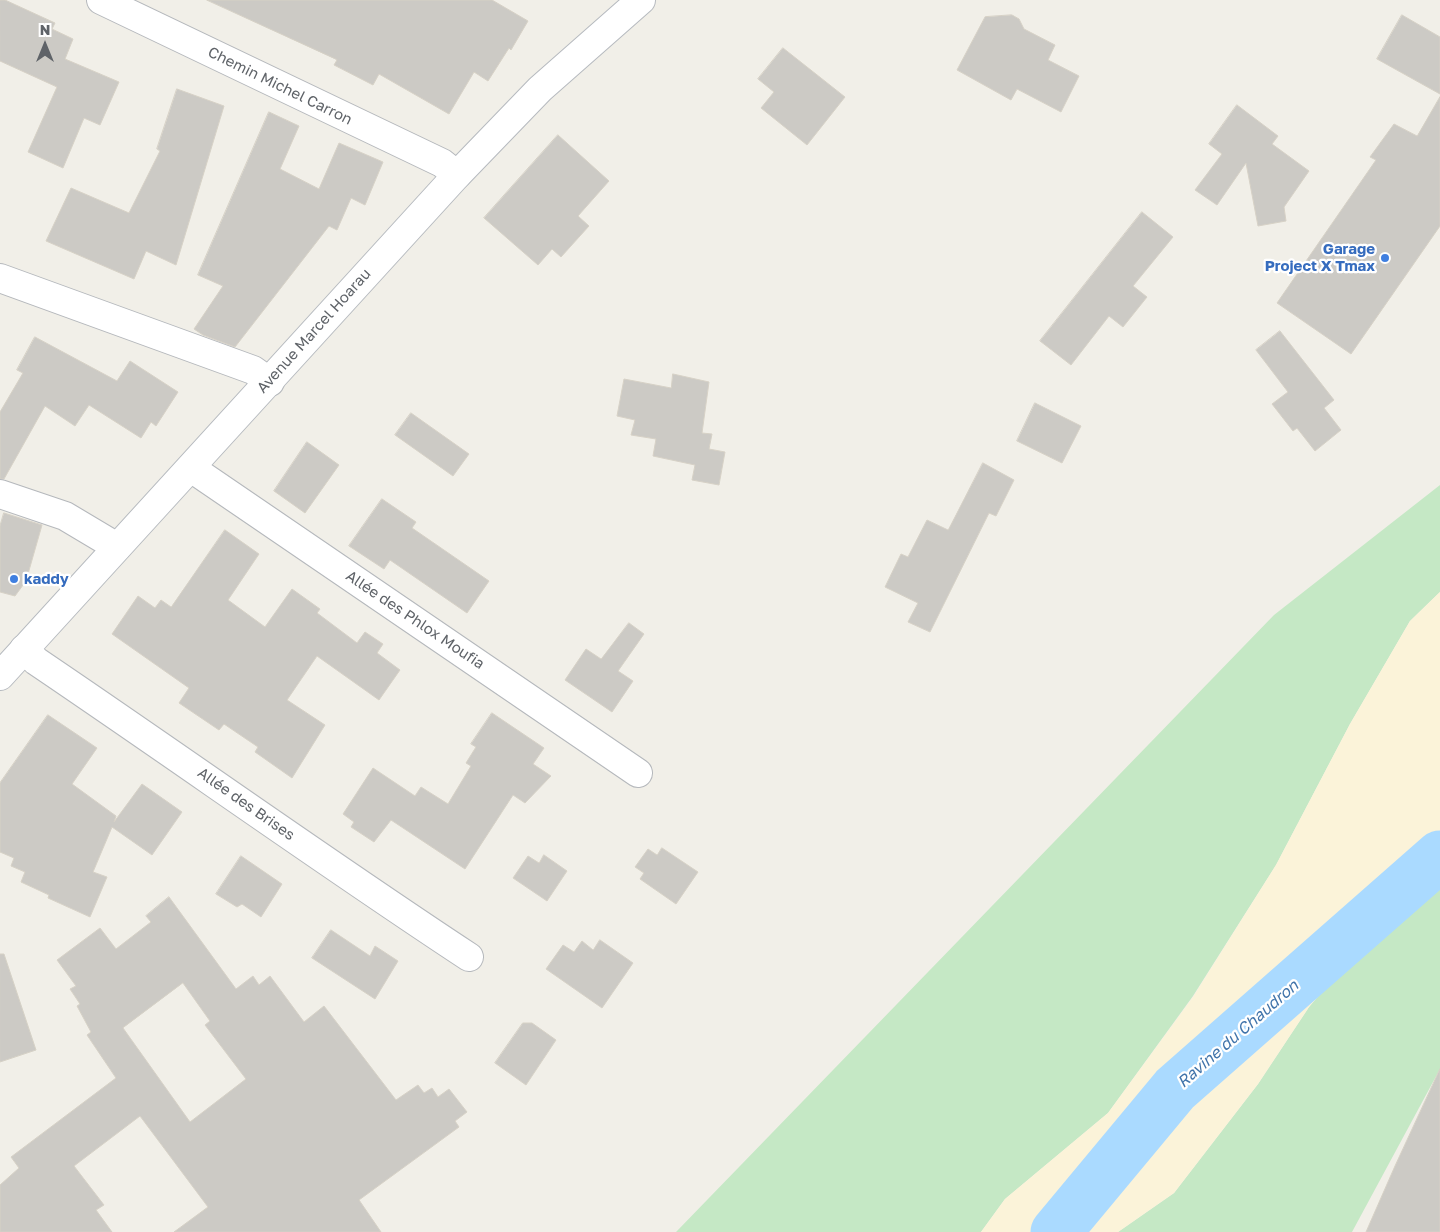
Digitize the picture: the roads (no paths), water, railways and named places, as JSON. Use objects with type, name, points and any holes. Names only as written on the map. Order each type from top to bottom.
[{"type":"street","name":"Chemin Michel Carron","points":[[101,0],[442,163],[457,176]]},
{"type":"street","name":"Avenue Marcel Hoarau","points":[[0,676],[270,382],[355,285],[457,176],[540,90],[641,0]]},
{"type":"street","points":[[0,278],[253,370],[270,382]]},
{"type":"street","name":"Allée des Phlox Moufia","points":[[191,468],[638,773]]},
{"type":"street","points":[[0,494],[65,516],[117,548]]},
{"type":"street","name":"Allée des Brises","points":[[24,649],[36,661],[247,804],[365,888],[470,957]]},
{"type":"waterway","name":"Ravine du Chaudron","points":[[1056,1232],[1175,1089],[1440,856]]},
{"type":"place","name":"Garage Project X Tmax","points":[[1385,258]]},
{"type":"place","name":"kaddy","points":[[14,579]]}]
